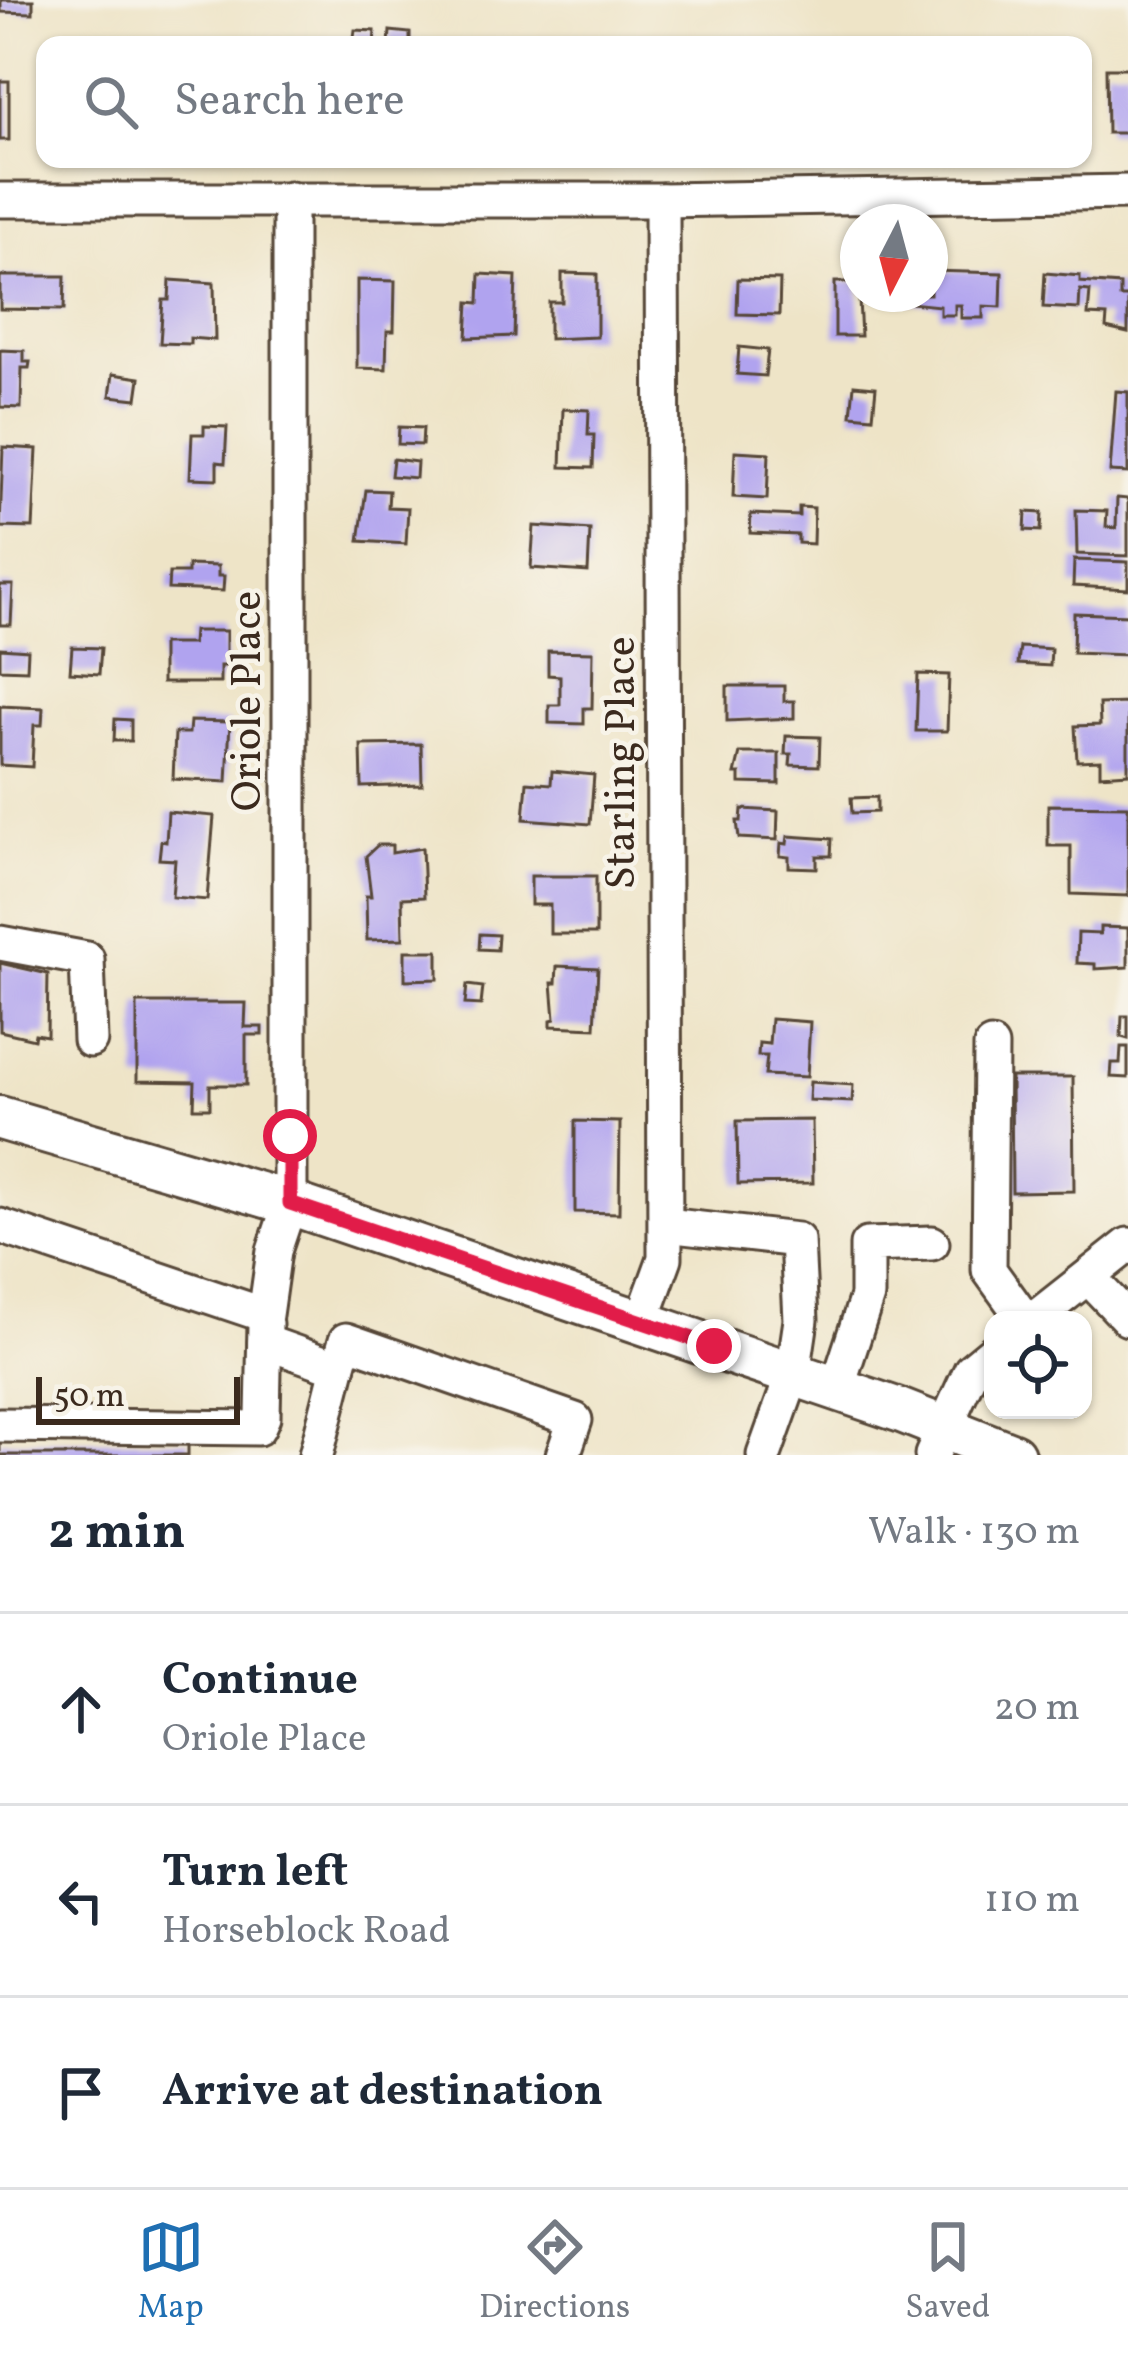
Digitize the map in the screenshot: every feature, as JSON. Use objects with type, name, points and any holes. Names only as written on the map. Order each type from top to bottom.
[{"type":"main road","points":[[0,1118],[290,1203],[837,1388],[937,1441],[1013,1455]]},
{"type":"street","points":[[0,200],[662,200],[1128,192]]},
{"type":"street","name":"Oriole Place","points":[[258,1442],[274,1251],[290,1203],[290,199]]},
{"type":"street","name":"Starling Place","points":[[642,1321],[665,1258],[662,200]]},
{"type":"street","points":[[0,943],[87,959],[90,1040]]},
{"type":"street","points":[[991,1046],[989,1270],[1022,1311]]},
{"type":"street","points":[[665,1225],[796,1240],[801,1320],[793,1374],[764,1455]]},
{"type":"street","points":[[0,1226],[265,1328],[338,1368]]},
{"type":"street","points":[[837,1388],[867,1296],[867,1245],[932,1243]]},
{"type":"street","points":[[1041,1311],[1128,1245]]},
{"type":"street","points":[[1088,1277],[1128,1319]]},
{"type":"street","points":[[316,1455],[346,1340],[575,1420],[562,1455]]},
{"type":"street","points":[[937,1441],[971,1370],[984,1359]]},
{"type":"street","points":[[0,1425],[258,1442]]},
{"type":"building","points":[[1,0],[33,0],[33,13],[1,12]]},
{"type":"building","points":[[355,30],[375,31],[375,36],[354,36]]},
{"type":"building","points":[[1106,68],[1128,68],[1128,133],[1107,133]]},
{"type":"building","points":[[0,81],[9,81],[9,140],[0,140]]},
{"type":"building","points":[[948,272],[1002,273],[1001,307],[983,306],[983,318],[961,318],[961,305],[955,305],[955,315],[940,315],[948,312]]},
{"type":"building","points":[[562,273],[597,274],[597,337],[549,339],[549,302],[562,302]]},
{"type":"building","points":[[1045,273],[1120,285],[1120,297],[1128,297],[1128,333],[1106,328],[1107,316],[1088,315],[1090,291],[1080,290],[1079,309],[1043,307]]},
{"type":"building","points":[[480,274],[516,276],[514,336],[467,338],[469,302],[479,303]]},
{"type":"building","points":[[0,276],[65,276],[64,310],[0,309]]},
{"type":"building","points":[[738,279],[780,280],[779,315],[737,314]]},
{"type":"building","points":[[170,280],[214,283],[215,340],[160,343],[163,300],[169,300]]},
{"type":"building","points":[[357,280],[395,281],[394,331],[387,331],[386,369],[357,368]]},
{"type":"building","points":[[835,282],[840,282],[840,312],[860,312],[861,336],[835,336]]},
{"type":"building","points":[[739,347],[768,350],[765,376],[737,374]]},
{"type":"building","points":[[0,350],[24,351],[24,362],[30,362],[29,368],[22,368],[21,408],[0,407]]},
{"type":"building","points":[[113,374],[140,378],[137,399],[110,396]]},
{"type":"building","points":[[854,385],[876,387],[873,417],[851,415]]},
{"type":"building","points":[[1116,391],[1128,392],[1128,473],[1110,472]]},
{"type":"building","points":[[563,409],[589,410],[593,468],[561,467]]},
{"type":"building","points":[[204,426],[227,427],[225,463],[217,462],[217,479],[190,478],[192,434],[204,434]]},
{"type":"building","points":[[399,427],[423,428],[422,445],[398,444]]},
{"type":"building","points":[[3,447],[37,449],[33,528],[0,527]]},
{"type":"building","points":[[735,451],[769,453],[767,499],[733,497]]},
{"type":"building","points":[[393,459],[417,462],[416,478],[391,476]]},
{"type":"building","points":[[366,490],[389,491],[388,507],[408,508],[406,544],[359,541]]},
{"type":"building","points":[[1117,498],[1128,499],[1128,556],[1077,554],[1076,510],[1107,511],[1106,527],[1116,528]]},
{"type":"building","points":[[799,507],[814,508],[813,544],[798,543],[798,535],[750,533],[751,514],[799,516]]},
{"type":"building","points":[[1026,512],[1042,513],[1041,531],[1025,530]]},
{"type":"building","points":[[534,526],[590,530],[588,572],[531,568]]},
{"type":"building","points":[[1074,560],[1128,562],[1128,589],[1073,586]]},
{"type":"building","points":[[188,565],[218,566],[218,576],[224,576],[223,591],[168,589],[169,573],[188,573]]},
{"type":"building","points":[[0,585],[13,585],[11,625],[0,625]]},
{"type":"building","points":[[1074,613],[1128,615],[1128,655],[1073,653]]},
{"type":"building","points":[[193,631],[226,631],[226,666],[220,666],[220,683],[162,683],[162,644],[192,644]]},
{"type":"building","points":[[72,647],[101,648],[99,674],[70,672]]},
{"type":"building","points":[[1020,647],[1051,649],[1050,666],[1018,664]]},
{"type":"building","points":[[0,648],[28,650],[27,670],[0,669]]},
{"type":"building","points":[[548,651],[593,652],[592,708],[584,708],[584,724],[549,723],[549,705],[560,705],[560,676],[548,675]]},
{"type":"building","points":[[918,674],[949,675],[947,731],[916,731]]},
{"type":"building","points":[[727,686],[784,686],[784,701],[794,701],[794,718],[727,721]]},
{"type":"building","points":[[1128,703],[1128,773],[1100,775],[1100,760],[1077,761],[1075,726],[1100,725],[1099,704]]},
{"type":"building","points":[[0,706],[43,708],[42,725],[34,725],[32,767],[0,765]]},
{"type":"building","points":[[115,719],[131,720],[131,741],[114,741]]},
{"type":"building","points":[[190,721],[230,722],[227,782],[173,779],[175,733],[189,733]]},
{"type":"building","points":[[786,736],[820,737],[819,766],[790,765]]},
{"type":"building","points":[[421,744],[422,785],[362,787],[361,745]]},
{"type":"building","points":[[740,753],[779,753],[779,784],[740,783],[740,774],[735,774]]},
{"type":"building","points":[[552,771],[594,775],[590,824],[524,819],[527,782],[551,784]]},
{"type":"building","points":[[877,797],[877,812],[852,813],[851,798]]},
{"type":"building","points":[[1048,805],[1128,806],[1128,896],[1071,894],[1071,846],[1048,846]]},
{"type":"building","points":[[742,809],[778,811],[777,840],[739,838],[737,821],[741,821]]},
{"type":"building","points":[[168,812],[214,816],[207,900],[172,897],[175,860],[159,859],[161,841],[166,842]]},
{"type":"building","points":[[788,836],[832,839],[831,856],[817,856],[817,868],[789,867],[789,857],[780,856],[781,843],[787,844]]},
{"type":"building","points":[[378,845],[392,845],[392,853],[422,848],[424,897],[402,898],[403,939],[367,940],[366,896],[371,896],[366,856]]},
{"type":"building","points":[[531,876],[596,876],[596,934],[550,934],[550,905],[531,905]]},
{"type":"building","points":[[1100,927],[1128,928],[1128,967],[1095,969],[1095,964],[1077,963],[1078,933],[1100,934]]},
{"type":"building","points":[[480,934],[498,935],[497,950],[479,949]]},
{"type":"building","points":[[405,951],[438,951],[438,979],[405,980]]},
{"type":"building","points":[[0,963],[48,974],[47,1036],[35,1034],[34,1039],[0,1031]]},
{"type":"building","points":[[557,966],[598,968],[595,1028],[551,1026]]},
{"type":"building","points":[[467,985],[483,987],[481,1005],[465,1004]]},
{"type":"building","points":[[137,1003],[246,1003],[245,1027],[262,1027],[262,1035],[246,1035],[246,1085],[210,1085],[210,1108],[194,1108],[195,1082],[137,1081]]},
{"type":"building","points":[[1122,1016],[1128,1016],[1128,1039],[1121,1037]]},
{"type":"building","points":[[771,1019],[810,1022],[807,1077],[765,1075],[767,1056],[758,1056],[759,1043],[769,1044]]},
{"type":"building","points":[[1121,1047],[1128,1047],[1128,1078],[1111,1077],[1112,1063],[1120,1063]]},
{"type":"building","points":[[1011,1077],[1073,1077],[1074,1191],[1012,1192]]},
{"type":"building","points":[[810,1082],[853,1085],[852,1102],[809,1100]]},
{"type":"building","points":[[812,1120],[813,1183],[738,1184],[737,1121]]},
{"type":"building","points":[[575,1121],[620,1122],[619,1213],[575,1212]]},
{"type":"building","points":[[0,1441],[188,1441],[188,1455],[0,1455]]},
{"type":"route","points":[[290,1136],[290,1203],[714,1346]]}]
